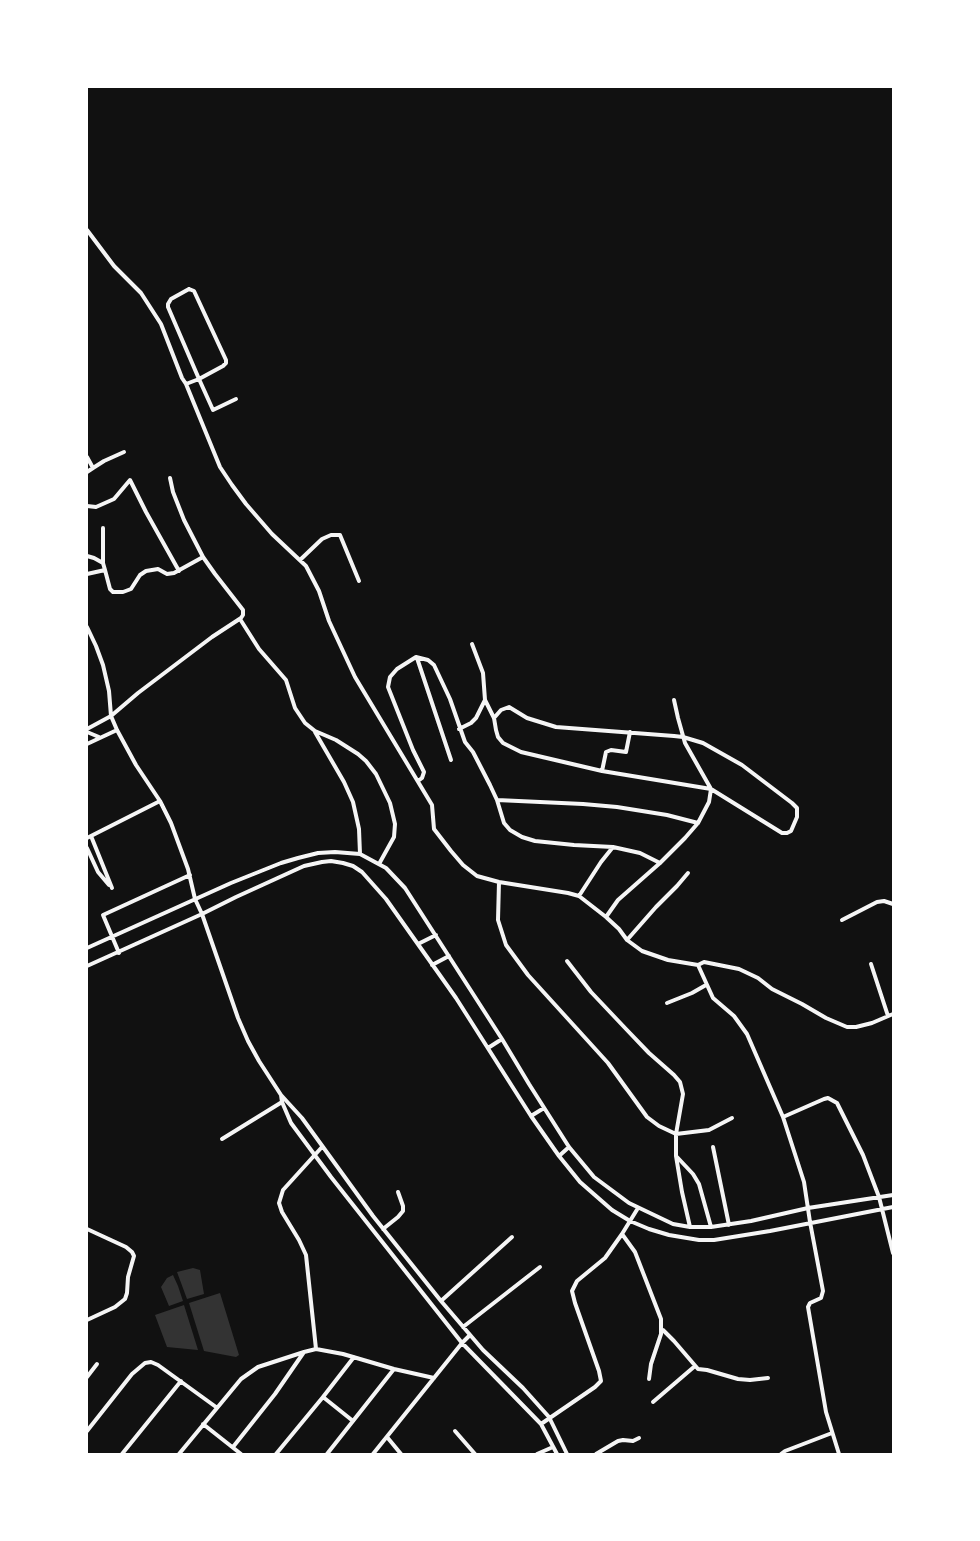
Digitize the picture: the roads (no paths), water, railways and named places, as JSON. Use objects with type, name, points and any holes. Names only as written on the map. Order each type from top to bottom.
[{"type":"street","points":[[87,230],[114,266],[141,292],[161,324],[220,467],[246,504],[272,534],[306,566],[355,677],[432,805],[434,829],[463,865],[477,876],[499,882],[579,896],[606,917],[627,940],[642,951],[668,960],[698,965],[704,962],[739,969],[758,978],[772,989],[847,1027],[872,1023],[890,1015],[871,964]]},
{"type":"street","points":[[186,384],[199,379],[226,363],[194,291],[189,289],[171,299],[168,308],[199,379],[213,410],[236,399]]},
{"type":"street","points":[[87,472],[124,452]]},
{"type":"street","points":[[87,457],[93,468]]},
{"type":"street","points":[[99,738],[87,730],[111,716],[138,693],[243,615],[243,610],[203,557],[184,520],[170,478]]},
{"type":"street","points":[[87,506],[96,507],[114,500],[130,480],[178,571]]},
{"type":"street","points":[[103,528],[103,563],[108,586],[113,592],[131,589],[140,575],[146,571],[158,569],[170,574],[203,557]]},
{"type":"street","points":[[300,560],[322,539],[331,535],[340,535],[359,581]]},
{"type":"street","points":[[87,556],[103,563]]},
{"type":"street","points":[[87,574],[105,570]]},
{"type":"street","points":[[240,619],[259,649],[286,680],[299,716],[315,731],[336,740],[358,754],[376,774],[393,813],[395,829],[391,843],[379,864]]},
{"type":"street","points":[[87,627],[105,671],[111,716],[136,765],[160,801],[171,823],[190,875],[196,901],[248,1041],[281,1095],[291,1123],[462,1343],[541,1424],[557,1454]]},
{"type":"street","points":[[472,644],[483,673],[485,700],[494,718],[495,730],[503,743],[515,750],[540,758],[602,771],[711,789],[782,833],[791,831],[796,821],[797,808],[742,765],[709,747],[683,738],[556,727],[527,718],[510,707],[501,710],[494,718]]},
{"type":"street","points":[[418,781],[424,772],[388,687],[390,677],[397,669],[416,657],[428,660],[434,665],[450,699],[465,742],[473,752],[497,800],[506,827],[513,833],[546,843],[613,847],[640,853],[660,863]]},
{"type":"street","points":[[416,657],[451,760]]},
{"type":"street","points":[[459,729],[476,718],[485,700]]},
{"type":"street","points":[[606,917],[618,900],[685,838],[698,823],[708,806],[711,789],[683,738],[675,700]]},
{"type":"street","points":[[87,744],[117,730]]},
{"type":"street","points":[[315,731],[338,770],[353,802],[358,822],[360,854]]},
{"type":"street","points":[[602,771],[606,752],[611,750],[626,752],[630,732]]},
{"type":"street","points":[[497,800],[617,807],[698,823]]},
{"type":"street","points":[[87,848],[98,872],[112,888],[89,837],[160,801]]},
{"type":"street","points":[[579,896],[613,847]]},
{"type":"street","points":[[87,948],[114,939],[231,883],[298,858],[318,853],[360,854],[379,864],[405,888],[569,1148],[594,1177],[636,1210],[668,1222],[690,1227],[711,1227],[893,1195]]},
{"type":"street","points":[[87,966],[201,912],[304,867],[322,861],[337,861],[353,866],[366,876],[386,899],[434,964],[560,1156],[580,1182],[612,1210],[649,1229],[669,1235],[714,1240],[770,1231],[882,1207],[893,1207]]},
{"type":"street","points":[[627,940],[688,873]]},
{"type":"street","points":[[118,950],[103,915],[190,875]]},
{"type":"street","points":[[499,882],[498,920],[506,945],[516,960],[608,1063],[647,1117],[676,1134],[705,1131],[732,1118]]},
{"type":"street","points":[[842,920],[877,902],[884,901],[893,904]]},
{"type":"street","points":[[419,944],[435,935]]},
{"type":"street","points":[[434,964],[447,957]]},
{"type":"street","points":[[567,961],[591,992],[648,1053],[680,1082],[683,1094],[676,1134],[676,1156],[690,1227]]},
{"type":"street","points":[[698,965],[713,998],[734,1016],[747,1034],[783,1118],[804,1182],[823,1294],[820,1299],[810,1303],[808,1307],[820,1384],[839,1454]]},
{"type":"street","points":[[667,1003],[706,985]]},
{"type":"street","points":[[489,1047],[500,1040]]},
{"type":"street","points":[[783,1118],[824,1099],[828,1098],[835,1102],[863,1155],[882,1207],[893,1253]]},
{"type":"street","points":[[222,1139],[284,1101]]},
{"type":"street","points":[[284,1101],[302,1118],[383,1229],[462,1327],[549,1417],[567,1454]]},
{"type":"street","points":[[532,1116],[543,1108]]},
{"type":"street","points":[[315,1349],[306,1255],[279,1203],[283,1190],[322,1147]]},
{"type":"street","points":[[713,1147],[729,1225]]},
{"type":"street","points":[[560,1156],[569,1148]]},
{"type":"street","points":[[676,1156],[699,1184],[711,1227]]},
{"type":"street","points":[[383,1229],[403,1211],[398,1192]]},
{"type":"street","points":[[351,1203],[359,1197]]},
{"type":"street","points":[[541,1424],[601,1381],[572,1291],[577,1281],[605,1258],[636,1210]]},
{"type":"street","points":[[87,1229],[123,1246],[134,1256],[125,1299],[118,1305],[87,1320]]},
{"type":"street","points":[[622,1234],[638,1260],[662,1319],[662,1329],[651,1364],[649,1379]]},
{"type":"street","points":[[441,1301],[512,1237]]},
{"type":"street","points":[[462,1327],[540,1267]]},
{"type":"street","points":[[662,1329],[698,1369],[738,1379],[768,1378]]},
{"type":"street","points":[[372,1454],[470,1335]]},
{"type":"street","points":[[179,1454],[216,1407],[249,1372],[304,1352],[315,1349],[325,1350],[434,1378]]},
{"type":"street","points":[[233,1447],[275,1394],[304,1352]]},
{"type":"street","points":[[276,1454],[354,1357]]},
{"type":"street","points":[[87,1431],[132,1374],[141,1364],[148,1362],[181,1381],[216,1407]]},
{"type":"street","points":[[87,1377],[97,1364]]},
{"type":"street","points":[[653,1402],[695,1366]]},
{"type":"street","points":[[327,1454],[394,1369]]},
{"type":"street","points":[[122,1454],[181,1381]]},
{"type":"street","points":[[323,1397],[353,1422]]},
{"type":"street","points":[[203,1424],[241,1454]]},
{"type":"street","points":[[455,1431],[475,1454]]},
{"type":"street","points":[[781,1454],[832,1433]]},
{"type":"street","points":[[387,1437],[401,1454]]},
{"type":"street","points":[[596,1454],[618,1441],[633,1441],[639,1438]]},
{"type":"street","points":[[537,1454],[553,1447]]}]
